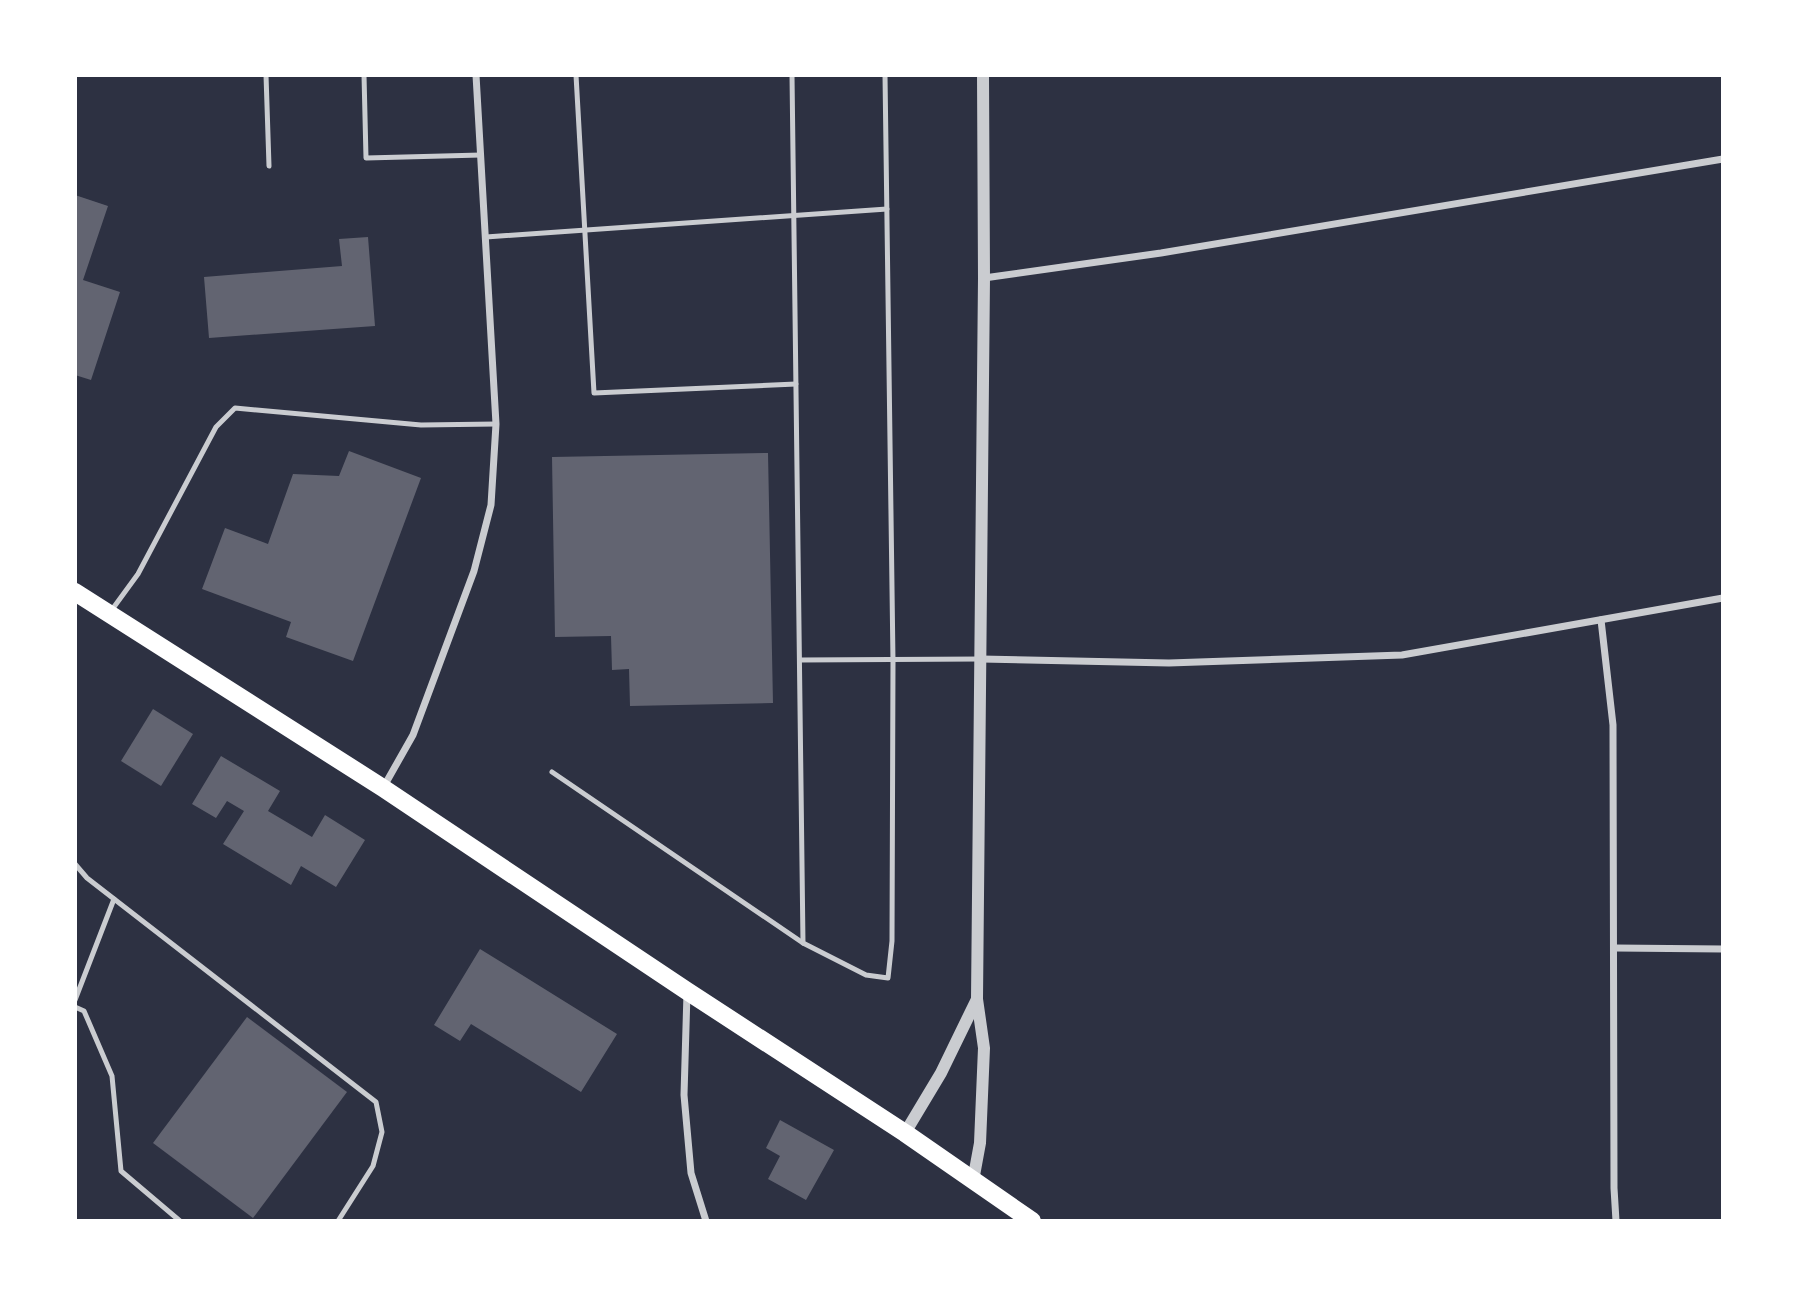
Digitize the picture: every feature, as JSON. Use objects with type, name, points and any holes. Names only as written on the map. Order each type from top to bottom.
[{"type":"main road","points":[[75,593],[383,788],[905,1133],[1032,1221]]},
{"type":"street","points":[[383,788],[413,735],[474,571],[491,505],[496,424],[476,75]]},
{"type":"street","points":[[973,1181],[980,1143],[984,1048],[977,999],[984,278],[983,75]]},
{"type":"street","points":[[984,278],[1161,253],[1723,159]]},
{"type":"street","points":[[981,659],[1169,663],[1402,655],[1723,598]]},
{"type":"street","points":[[1601,620],[1613,725],[1616,1221]]},
{"type":"street","points":[[1615,948],[1723,949]]},
{"type":"street","points":[[687,991],[684,1095],[691,1173],[706,1221]]},
{"type":"street","points":[[905,1133],[941,1073],[977,999]]},
{"type":"lane","points":[[266,75],[270,166]]},
{"type":"lane","points":[[364,75],[366,158],[481,155]]},
{"type":"lane","points":[[576,75],[594,393],[796,384]]},
{"type":"lane","points":[[792,75],[803,943]]},
{"type":"lane","points":[[552,772],[803,943],[866,975],[888,978],[892,941],[893,662],[885,75]]},
{"type":"lane","points":[[486,237],[887,209]]},
{"type":"lane","points":[[109,614],[138,574],[216,427],[235,408],[422,425],[496,424]]},
{"type":"lane","points":[[800,660],[893,662],[981,659]]},
{"type":"lane","points":[[75,864],[87,878],[376,1102],[382,1132],[373,1166],[338,1221]]},
{"type":"lane","points":[[75,1000],[114,899]]},
{"type":"lane","points":[[75,1007],[84,1011],[112,1076],[121,1171],[180,1221]]},
{"type":"building","points":[[75,195],[108,206],[83,280],[120,292],[91,380],[75,375]]},
{"type":"building","points":[[368,237],[375,326],[209,338],[204,277],[342,266],[339,239]]},
{"type":"building","points":[[349,451],[421,478],[353,661],[286,637],[291,622],[202,589],[225,528],[268,544],[293,474],[339,476]]},
{"type":"building","points":[[768,453],[773,703],[630,706],[629,669],[612,670],[611,636],[555,637],[552,457]]},
{"type":"building","points":[[153,709],[193,734],[161,786],[121,761]]},
{"type":"building","points":[[221,756],[280,791],[268,811],[312,837],[325,815],[365,840],[336,887],[301,866],[291,885],[223,844],[244,811],[227,801],[216,818],[192,804]]},
{"type":"building","points":[[480,949],[617,1034],[581,1092],[471,1024],[460,1041],[434,1025]]},
{"type":"building","points":[[247,1017],[347,1092],[253,1218],[153,1143]]},
{"type":"building","points":[[780,1120],[834,1150],[806,1200],[768,1179],[780,1156],[766,1148]]}]
